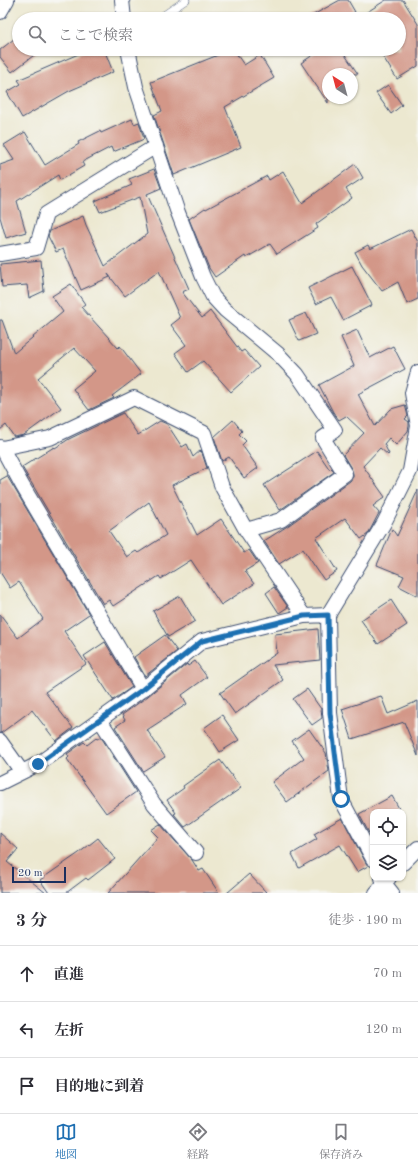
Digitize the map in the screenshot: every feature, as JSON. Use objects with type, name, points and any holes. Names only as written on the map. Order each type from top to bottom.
[{"type":"street","points":[[0,12],[7,0]]},
{"type":"street","points":[[122,0],[123,12]]},
{"type":"street","points":[[129,56],[136,87],[177,210],[203,277],[213,297],[226,310],[278,354],[297,374],[335,430],[323,438],[345,474],[281,520],[246,530]]},
{"type":"street","points":[[0,254],[36,248],[46,214],[156,146]]},
{"type":"street","points":[[370,853],[341,799],[330,713],[328,615],[384,523],[410,471],[418,426],[412,393],[418,372]]},
{"type":"street","points":[[143,689],[1,448],[50,438],[134,398],[204,433],[222,487],[246,530],[304,616]]},
{"type":"street","points":[[0,783],[38,764],[143,689],[202,641],[304,616],[328,615]]},
{"type":"street","points":[[100,720],[154,804],[196,853]]},
{"type":"street","points":[[0,741],[22,772]]},
{"type":"street","points":[[406,860],[418,848]]},
{"type":"lane","points":[[168,12],[186,0]]},
{"type":"building","points":[[340,0],[348,0],[355,12],[319,12]]},
{"type":"building","points":[[386,0],[403,0],[418,24],[418,66],[397,79],[382,56],[406,56],[406,12],[367,12]]},
{"type":"building","points":[[12,41],[12,56],[33,56],[12,72],[0,57],[0,50]]},
{"type":"building","points":[[74,56],[107,56],[113,72],[69,91],[22,118],[7,92],[21,84],[18,80]]},
{"type":"building","points":[[216,56],[238,56],[244,65],[261,56],[274,78],[225,107],[241,147],[174,175],[154,115],[162,111],[151,82]]},
{"type":"building","points":[[312,56],[346,56],[354,68],[322,68],[322,94],[301,63]]},
{"type":"building","points":[[388,85],[402,105],[391,114],[376,93]]},
{"type":"building","points":[[132,119],[134,124],[139,122],[144,139],[113,152],[111,147],[82,162],[84,166],[60,180],[58,175],[17,201],[26,232],[6,238],[0,217],[0,165],[14,160],[4,145],[25,132],[45,165],[79,144],[78,142],[100,131],[101,133]]},
{"type":"building","points":[[355,164],[363,178],[346,189],[352,198],[316,224],[318,228],[277,254],[270,244],[246,258],[245,256],[215,277],[209,268],[189,219],[205,208],[206,209],[267,176],[269,180],[283,171],[302,203]]},
{"type":"building","points":[[154,169],[161,188],[147,194],[189,289],[182,292],[202,318],[210,311],[241,352],[244,350],[259,367],[231,392],[203,361],[188,372],[175,353],[186,345],[171,325],[180,318],[159,271],[125,296],[108,274],[110,277],[81,290],[63,249],[56,252],[48,236],[50,231],[83,216],[105,266],[147,234],[140,197],[100,212],[95,201],[132,185],[129,179]]},
{"type":"building","points":[[411,229],[418,242],[418,299],[407,304],[398,282],[382,291],[362,265],[355,252],[368,245],[370,249]]},
{"type":"building","points":[[41,260],[44,291],[29,298],[27,285],[2,287],[0,264]]},
{"type":"building","points":[[352,266],[372,305],[343,320],[331,297],[316,304],[308,288]]},
{"type":"building","points":[[71,284],[85,304],[81,307],[118,348],[120,346],[141,374],[112,396],[114,398],[89,410],[73,389],[95,371],[74,348],[38,378],[61,408],[24,435],[14,437],[6,425],[0,430],[0,320],[2,320],[14,353],[63,312],[52,296]]},
{"type":"building","points":[[306,313],[316,334],[299,341],[289,320]]},
{"type":"building","points":[[357,330],[370,358],[393,346],[405,369],[358,394],[375,426],[391,409],[405,405],[408,416],[405,419],[409,422],[409,426],[408,431],[396,445],[389,438],[384,444],[389,454],[388,455],[380,448],[363,466],[385,497],[373,506],[379,513],[368,534],[361,539],[345,518],[316,538],[337,571],[324,580],[303,549],[279,564],[264,541],[289,525],[350,481],[353,477],[352,470],[343,455],[364,433],[346,416],[339,420],[333,412],[319,385],[354,366],[341,337]]},
{"type":"building","points":[[123,413],[138,435],[160,421],[167,424],[182,447],[187,444],[193,457],[201,450],[207,468],[172,485],[197,535],[221,519],[244,553],[249,550],[258,563],[245,571],[254,584],[221,605],[191,560],[161,579],[159,576],[113,606],[109,600],[103,604],[22,467],[69,439]],"holes":[[[149,502],[166,535],[138,553],[136,551],[127,557],[109,531]]]},
{"type":"building","points":[[233,420],[242,431],[239,434],[246,441],[242,445],[258,468],[244,478],[229,457],[222,461],[214,437]]},
{"type":"building","points":[[317,451],[330,470],[332,468],[334,472],[280,510],[264,485]]},
{"type":"building","points":[[7,476],[89,614],[64,631],[86,664],[45,692],[73,728],[56,741],[32,710],[0,733],[0,614],[18,638],[43,619],[19,582],[10,588],[0,572],[0,480]]},
{"type":"building","points":[[418,490],[418,596],[399,586],[404,576],[377,565],[392,529],[397,536]]},
{"type":"building","points":[[274,587],[288,607],[279,613],[266,593]]},
{"type":"building","points":[[180,596],[195,621],[168,637],[153,611]]},
{"type":"building","points":[[391,600],[407,625],[378,644],[361,620]]},
{"type":"building","points":[[318,629],[320,660],[273,665],[283,680],[235,714],[220,693],[277,653],[275,634]]},
{"type":"building","points":[[165,635],[177,651],[145,676],[134,657]]},
{"type":"building","points":[[105,642],[132,687],[113,700],[84,656]]},
{"type":"building","points":[[195,661],[207,677],[182,695],[187,704],[147,730],[165,757],[143,771],[115,727],[125,720],[122,715],[187,664],[188,666]]},
{"type":"building","points":[[307,689],[321,709],[322,718],[312,725],[293,699]]},
{"type":"building","points":[[381,696],[388,714],[418,701],[418,756],[404,722],[352,739],[342,709]]},
{"type":"building","points":[[222,715],[239,740],[220,752],[204,728]]},
{"type":"building","points":[[309,729],[326,753],[329,771],[287,802],[272,782],[304,758],[292,741]]},
{"type":"building","points":[[101,737],[136,792],[106,813],[67,759],[69,757],[67,754],[84,742],[87,745],[96,738]]},
{"type":"building","points":[[220,760],[241,788],[185,827],[174,814],[176,813],[167,800],[184,788],[183,786]]},
{"type":"building","points":[[392,796],[399,809],[370,809],[369,833],[359,814]]},
{"type":"building","points":[[342,818],[368,866],[357,872],[340,845],[299,868],[292,854],[317,839],[314,834]]},
{"type":"building","points":[[160,824],[192,860],[199,871],[203,869],[219,893],[108,893],[158,837],[151,830]]},
{"type":"building","points":[[0,833],[18,849],[7,862],[46,893],[0,893]]},
{"type":"building","points":[[98,838],[115,859],[88,880],[86,878],[66,893],[49,893],[40,880]]},
{"type":"building","points":[[249,874],[267,893],[227,893]]},
{"type":"route","points":[[38,764],[143,689],[202,641],[304,616],[328,615],[330,713],[341,799]]}]
